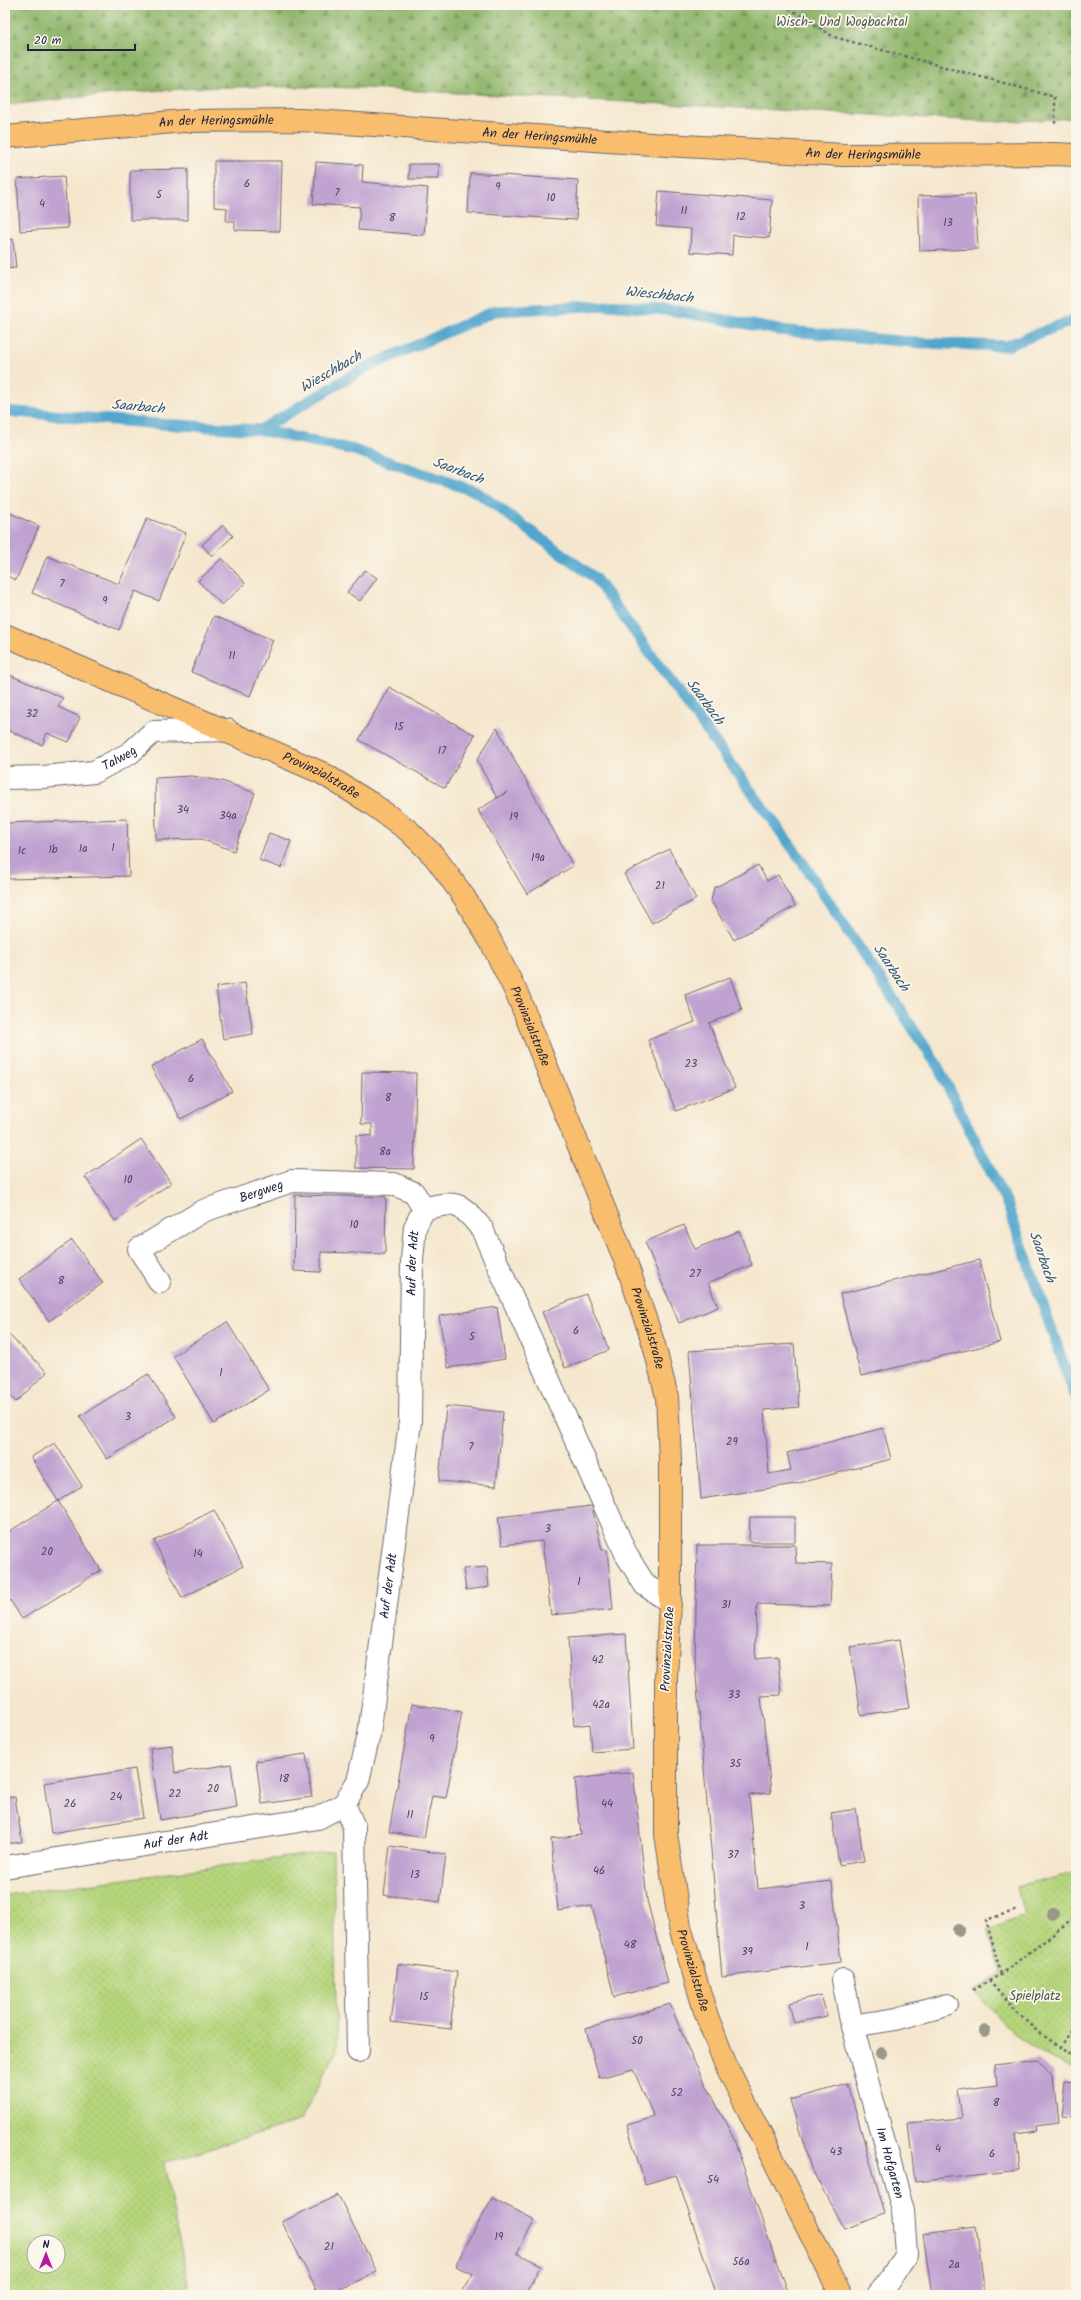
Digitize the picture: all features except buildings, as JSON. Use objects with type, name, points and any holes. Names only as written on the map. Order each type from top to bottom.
[{"type":"main road","name":"An der Heringsmühle","points":[[5,137],[184,121],[300,120],[666,145],[843,155],[1076,155]]},
{"type":"main road","name":"Provinzialstraße","points":[[5,635],[227,730],[322,773],[372,804],[409,831],[435,857],[464,897],[491,942],[518,996],[627,1265],[654,1345],[667,1397],[670,1459],[670,1602],[666,1678],[666,1834],[680,1927],[705,2012],[725,2063],[841,2295]]},
{"type":"street","name":"Talweg","points":[[5,778],[43,777],[94,772],[130,753],[153,732],[227,730]]},
{"type":"street","name":"Bergweg","points":[[160,1282],[139,1249],[203,1210],[292,1181],[394,1184],[414,1193],[424,1209]]},
{"type":"street","points":[[424,1209],[447,1203],[467,1209],[482,1229],[627,1556],[646,1585],[670,1602]]},
{"type":"street","name":"Auf der Adt","points":[[5,1867],[318,1818],[344,1804],[358,1780],[369,1735],[410,1422],[412,1260],[416,1227],[424,1209]]},
{"type":"street","points":[[344,1804],[354,1827],[358,2052]]},
{"type":"street","name":"Im Hofgarten","points":[[843,1980],[852,2026],[903,2210],[906,2254],[892,2279],[878,2295]]},
{"type":"street","points":[[852,2026],[896,2019],[947,2005]]},
{"type":"path","points":[[784,5],[834,37],[1054,97],[1055,132]]},
{"type":"path","points":[[1001,1974],[986,1920],[1017,1910]]},
{"type":"path","points":[[947,2005],[1001,1974],[1076,1917]]},
{"type":"path","points":[[989,1981],[1029,2025],[1060,2048],[1076,2054]]},
{"type":"path","points":[[1060,2048],[1076,2023]]},
{"type":"green space","name":"Wisch- Und Wogbachtal","points":[[5,5],[1076,5],[1076,118],[1001,122],[364,88],[290,87],[216,87],[166,90],[5,105]]},
{"type":"green space","points":[[333,1851],[337,2050],[301,2120],[164,2163],[190,2295],[5,2295],[5,1895]]},
{"type":"green space","name":"Spielplatz","points":[[1076,1872],[1076,2068],[1043,2055],[1018,2037],[973,1990],[1001,1974],[988,1929],[1024,1915],[1017,1887]]},
{"type":"waterway","name":"Wieschbach","points":[[260,430],[365,368],[495,311],[609,305],[684,312],[778,330],[922,343],[1006,346],[1076,319]]},
{"type":"waterway","name":"Saarbach","points":[[5,411],[160,424],[260,430],[354,450],[477,492],[595,578],[797,854],[937,1065],[1008,1206],[1076,1399]]}]
